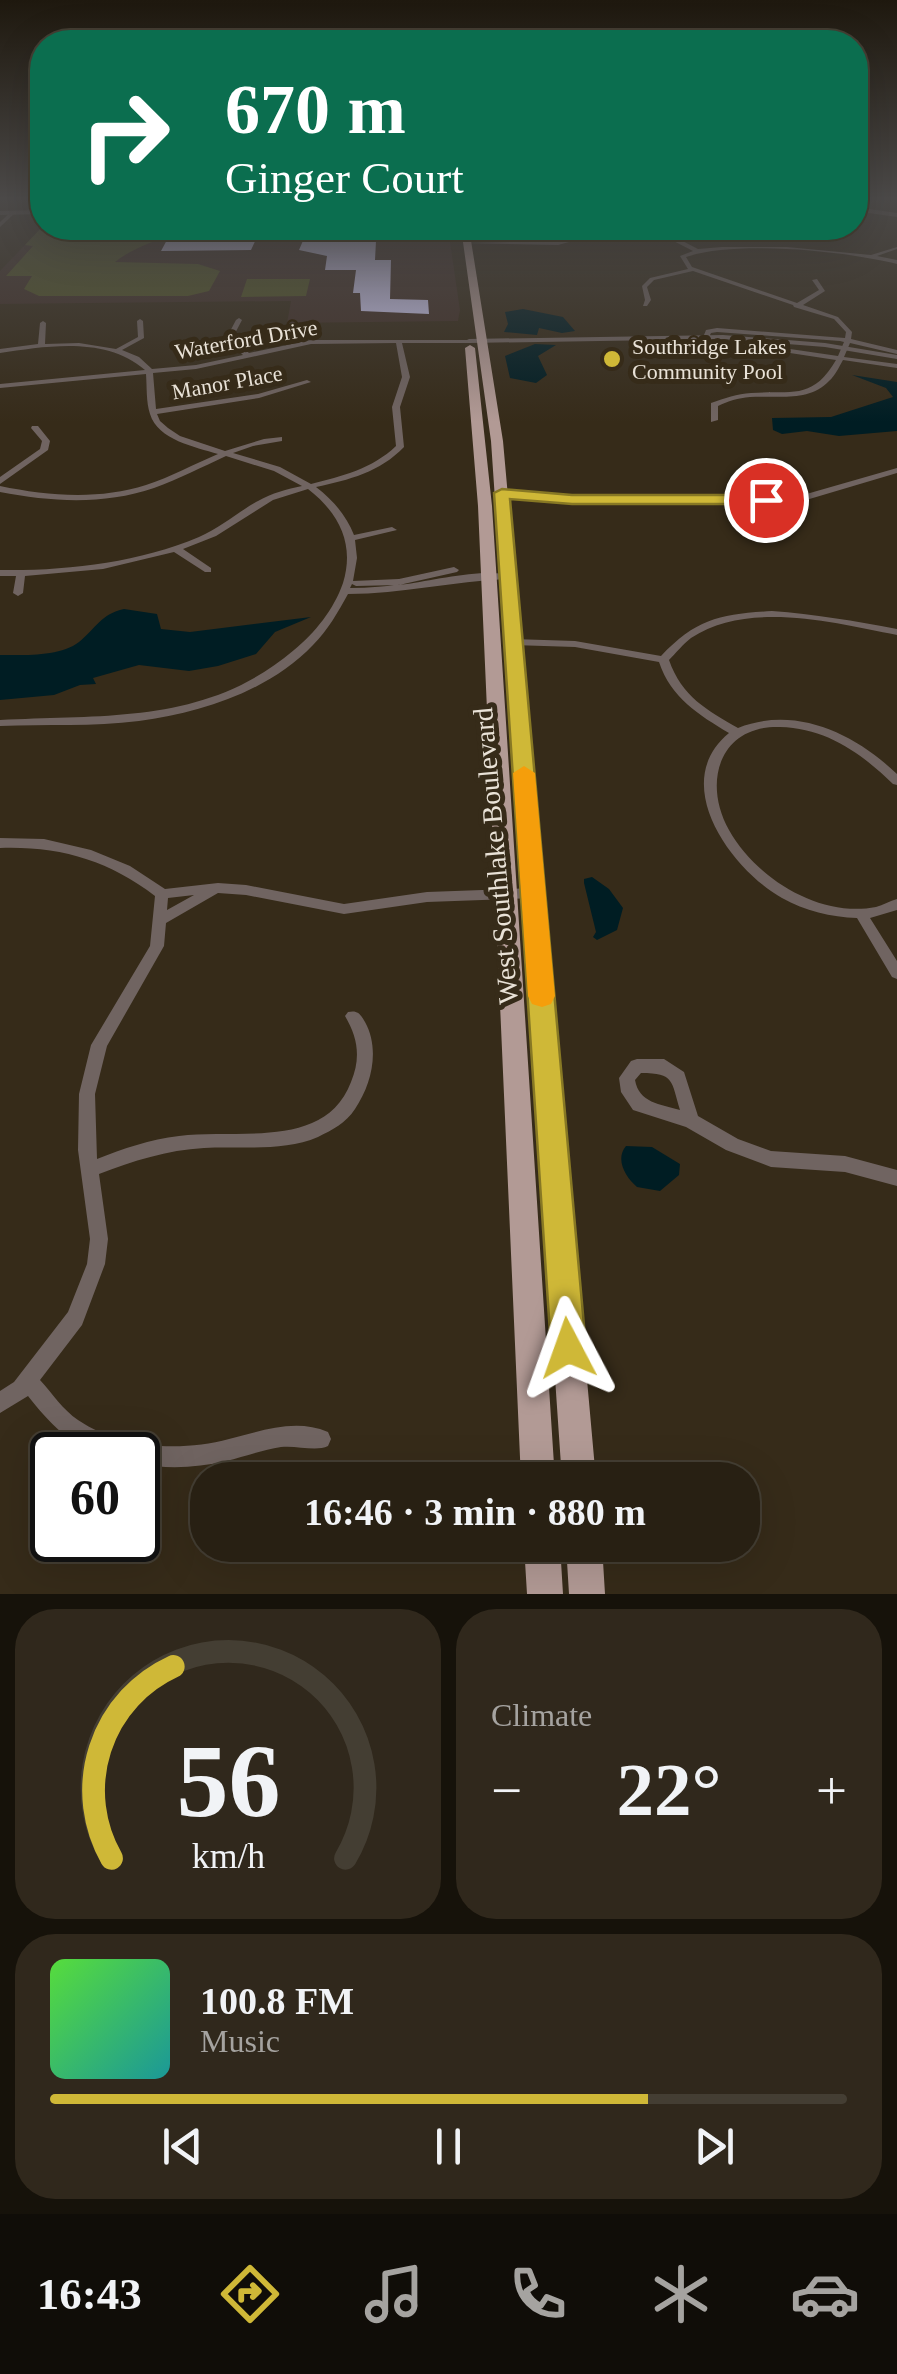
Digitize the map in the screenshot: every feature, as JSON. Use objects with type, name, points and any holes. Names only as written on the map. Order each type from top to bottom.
[{"type":"main road","name":"West Southlake Boulevard","points":[[462,273],[478,341],[478,403],[498,572],[520,893],[576,1462]]},
{"type":"main road","name":"West Southlake Boulevard","points":[[470,273],[502,493],[498,572],[514,642],[537,1462]]},
{"type":"main road","points":[[543,1562],[545,1594]]},
{"type":"main road","points":[[585,1562],[587,1594]]},
{"type":"street","points":[[644,305],[648,300],[644,287],[652,279],[679,273]]},
{"type":"street","points":[[705,273],[841,321],[849,332],[832,378],[819,388],[792,395],[727,398],[714,405],[714,420]]},
{"type":"street","points":[[796,306],[822,291],[815,280]]},
{"type":"street","points":[[239,320],[230,339],[248,356]]},
{"type":"street","points":[[116,351],[140,338],[140,321]]},
{"type":"street","points":[[40,347],[44,323]]},
{"type":"street","points":[[478,341],[708,339],[844,350],[897,359]]},
{"type":"street","name":"Waterford Drive","points":[[0,386],[150,374],[312,342],[478,341]]},
{"type":"street","points":[[0,573],[176,549],[212,534],[256,504],[374,467],[392,457],[400,447],[396,407],[406,376],[399,344]]},
{"type":"street","points":[[0,350],[40,347],[116,351],[141,362],[150,374],[153,412],[158,424],[179,438],[276,468],[309,486],[335,509],[352,538],[354,550],[346,587],[324,627],[294,658],[250,684],[215,699],[138,718],[0,722]]},
{"type":"street","name":"Manor Place","points":[[153,412],[235,401],[307,382]]},
{"type":"street","points":[[0,485],[44,450],[46,441],[35,428]]},
{"type":"street","points":[[0,485],[51,498],[109,496],[168,480],[248,444],[279,439]]},
{"type":"street","points":[[502,493],[572,500],[796,500],[897,470]]},
{"type":"street","points":[[352,538],[392,530]]},
{"type":"street","points":[[176,549],[208,570]]},
{"type":"street","points":[[346,587],[383,592],[498,572]]},
{"type":"street","points":[[18,593],[21,573]]},
{"type":"street","points":[[664,660],[680,637],[702,626],[737,618],[773,615],[828,619],[897,632]]},
{"type":"street","points":[[514,642],[574,644],[664,660]]},
{"type":"street","points":[[664,660],[686,702],[734,731],[778,722],[831,734],[854,746],[897,781]]},
{"type":"street","points":[[734,731],[712,765],[710,802],[722,833],[755,873],[796,900],[824,910],[862,914],[897,904]]},
{"type":"street","points":[[0,842],[61,844],[143,878],[162,894],[218,888],[281,895],[322,908],[344,910],[427,897],[520,893]]},
{"type":"street","points":[[162,919],[218,888]]},
{"type":"street","points":[[0,1404],[28,1381],[76,1318],[96,1264],[99,1239],[90,1170],[87,1094],[99,1045],[152,956],[162,919],[162,894]]},
{"type":"street","points":[[862,914],[897,973]]},
{"type":"street","points":[[90,1170],[133,1153],[181,1142],[290,1137],[340,1119],[354,1102],[366,1060],[366,1038],[353,1016]]},
{"type":"street","points":[[691,1121],[732,1146],[771,1158],[845,1164],[897,1178]]},
{"type":"street","points":[[28,1381],[70,1426],[120,1450],[154,1456],[222,1452],[288,1435],[321,1439]]},
{"type":"shaded area","points":[[0,273],[455,273],[460,310],[458,321],[287,323],[291,301],[0,304]]},
{"type":"green space","points":[[219,273],[209,291],[188,296],[39,296],[24,289],[32,276],[6,276]]},
{"type":"green space","points":[[247,279],[310,279],[306,296],[241,297]]},
{"type":"water","points":[[523,309],[563,317],[575,331],[562,333],[539,328],[537,335],[504,332],[508,324],[505,312]]},
{"type":"water","points":[[535,344],[556,345],[538,356],[547,375],[536,383],[510,378],[505,356]]},
{"type":"water","points":[[852,375],[897,382],[897,431],[839,436],[807,431],[782,434],[773,430],[772,418],[831,417],[893,397],[886,388]]},
{"type":"water","points":[[124,609],[157,614],[161,629],[190,632],[311,617],[275,632],[256,654],[218,666],[189,671],[139,665],[93,678],[96,684],[80,685],[54,695],[0,700],[0,655],[41,654],[71,647],[104,618]]},
{"type":"water","points":[[592,877],[609,889],[623,908],[617,930],[597,940],[593,937],[596,932],[584,883],[584,879]]},
{"type":"water","points":[[626,1146],[652,1147],[680,1164],[679,1175],[660,1191],[637,1187],[623,1168],[621,1156]]},
{"type":"building","points":[[356,273],[391,273],[390,299],[428,300],[429,314],[361,311],[360,293],[353,293]]},
{"type":"slow traffic","points":[[524,773],[542,996]]},
{"type":"place","name":"Southridge Lakes Community Pool","points":[[612,359]]},
{"type":"route","points":[[568,1348],[502,493],[572,500],[766,500]]}]
